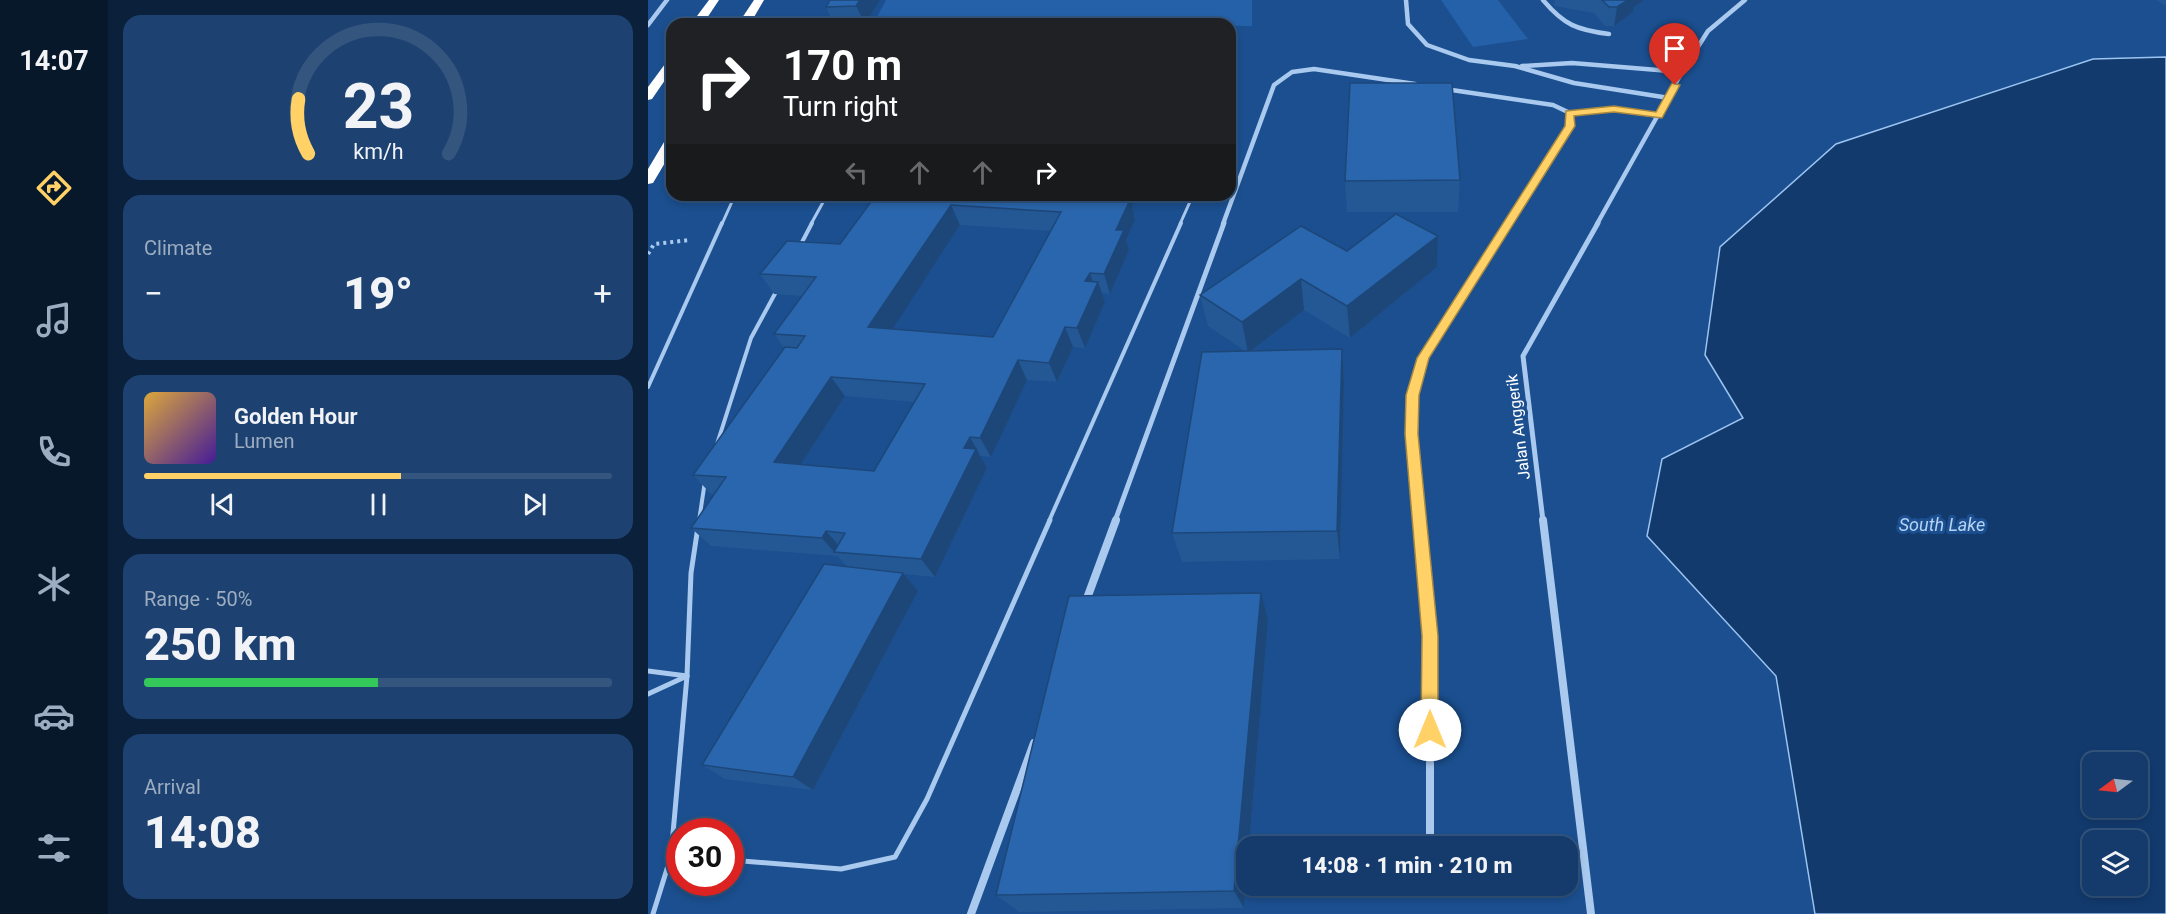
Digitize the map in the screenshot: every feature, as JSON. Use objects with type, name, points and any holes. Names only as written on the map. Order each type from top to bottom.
[{"type":"highway","points":[[701,18],[714,0]]},
{"type":"highway","points":[[748,18],[759,0]]},
{"type":"highway","points":[[648,96],[666,70]]},
{"type":"highway","points":[[648,180],[666,150]]},
{"type":"street","points":[[648,24],[668,0]]},
{"type":"street","points":[[1406,0],[1408,24],[1427,45],[1469,60],[1515,66],[1574,83],[1669,98]]},
{"type":"street","points":[[1543,0],[1558,19],[1578,30],[1609,34]]},
{"type":"street","name":"Jalan Anggerik","points":[[1591,914],[1523,356],[1682,72],[1708,31],[1745,0]]},
{"type":"street","points":[[1515,66],[1572,63],[1682,72]]},
{"type":"street","points":[[1236,191],[1275,85],[1292,72],[1314,69],[1428,86]]},
{"type":"street","points":[[1439,88],[1553,105],[1570,113],[1614,109],[1659,116]]},
{"type":"street","points":[[1430,836],[1430,636],[1411,434],[1413,395],[1423,358],[1570,126],[1570,113]]},
{"type":"street","points":[[1082,612],[1233,201]]},
{"type":"street","points":[[972,914],[1037,735]]},
{"type":"lane","points":[[648,387],[732,201]]},
{"type":"lane","points":[[795,256],[824,201]]},
{"type":"lane","points":[[744,861],[841,869],[895,857],[927,799],[1190,201]]},
{"type":"lane","points":[[716,446],[751,338],[778,287]]},
{"type":"lane","points":[[674,818],[687,676],[691,573],[705,478]]},
{"type":"lane","points":[[648,671],[687,676]]},
{"type":"lane","points":[[648,694],[687,676]]},
{"type":"lane","points":[[653,914],[666,872]]},
{"type":"path","points":[[648,254],[654,244],[714,238]]},
{"type":"shaded area","points":[[886,0],[1252,0],[1252,26],[1236,26],[1236,18],[876,18]]},
{"type":"shaded area","points":[[1441,0],[1498,0],[1528,39],[1473,47]]},
{"type":"water","name":"South Lake","points":[[2166,57],[2166,914],[1815,914],[1776,676],[1647,536],[1662,459],[1743,418],[1705,355],[1720,247],[1836,144],[2093,59]]},
{"type":"building","points":[[830,0],[860,0],[856,6],[826,7]]},
{"type":"building","points":[[1602,0],[1628,0],[1617,7],[1609,7]]},
{"type":"building","points":[[1350,83],[1452,83],[1460,180],[1345,181]]},
{"type":"building","points":[[872,201],[1130,201],[1116,230],[1124,230],[1104,274],[1090,273],[1085,281],[1098,282],[1077,328],[1065,327],[1049,363],[1018,360],[980,438],[970,437],[964,448],[976,449],[921,559],[834,552],[845,533],[826,531],[822,538],[691,528],[726,477],[693,475],[785,347],[797,348],[805,336],[774,334],[816,277],[760,274],[787,241],[840,244]],"holes":[[[951,205],[1061,212],[993,337],[868,327]],[[831,377],[925,384],[874,471],[774,462]]]},
{"type":"building","points":[[1396,214],[1438,236],[1347,306],[1301,279],[1242,322],[1200,295],[1301,226],[1347,251]]},
{"type":"building","points":[[1342,349],[1337,531],[1172,533],[1202,352]]},
{"type":"building","points":[[824,564],[903,573],[793,777],[702,765]]},
{"type":"building","points":[[1261,593],[1239,836],[1236,836],[1234,891],[996,895],[1069,596]]},
{"type":"route","points":[[1430,730],[1430,636],[1411,434],[1413,395],[1423,358],[1570,126],[1570,113],[1614,109],[1634,110],[1659,116],[1675,85]]}]
